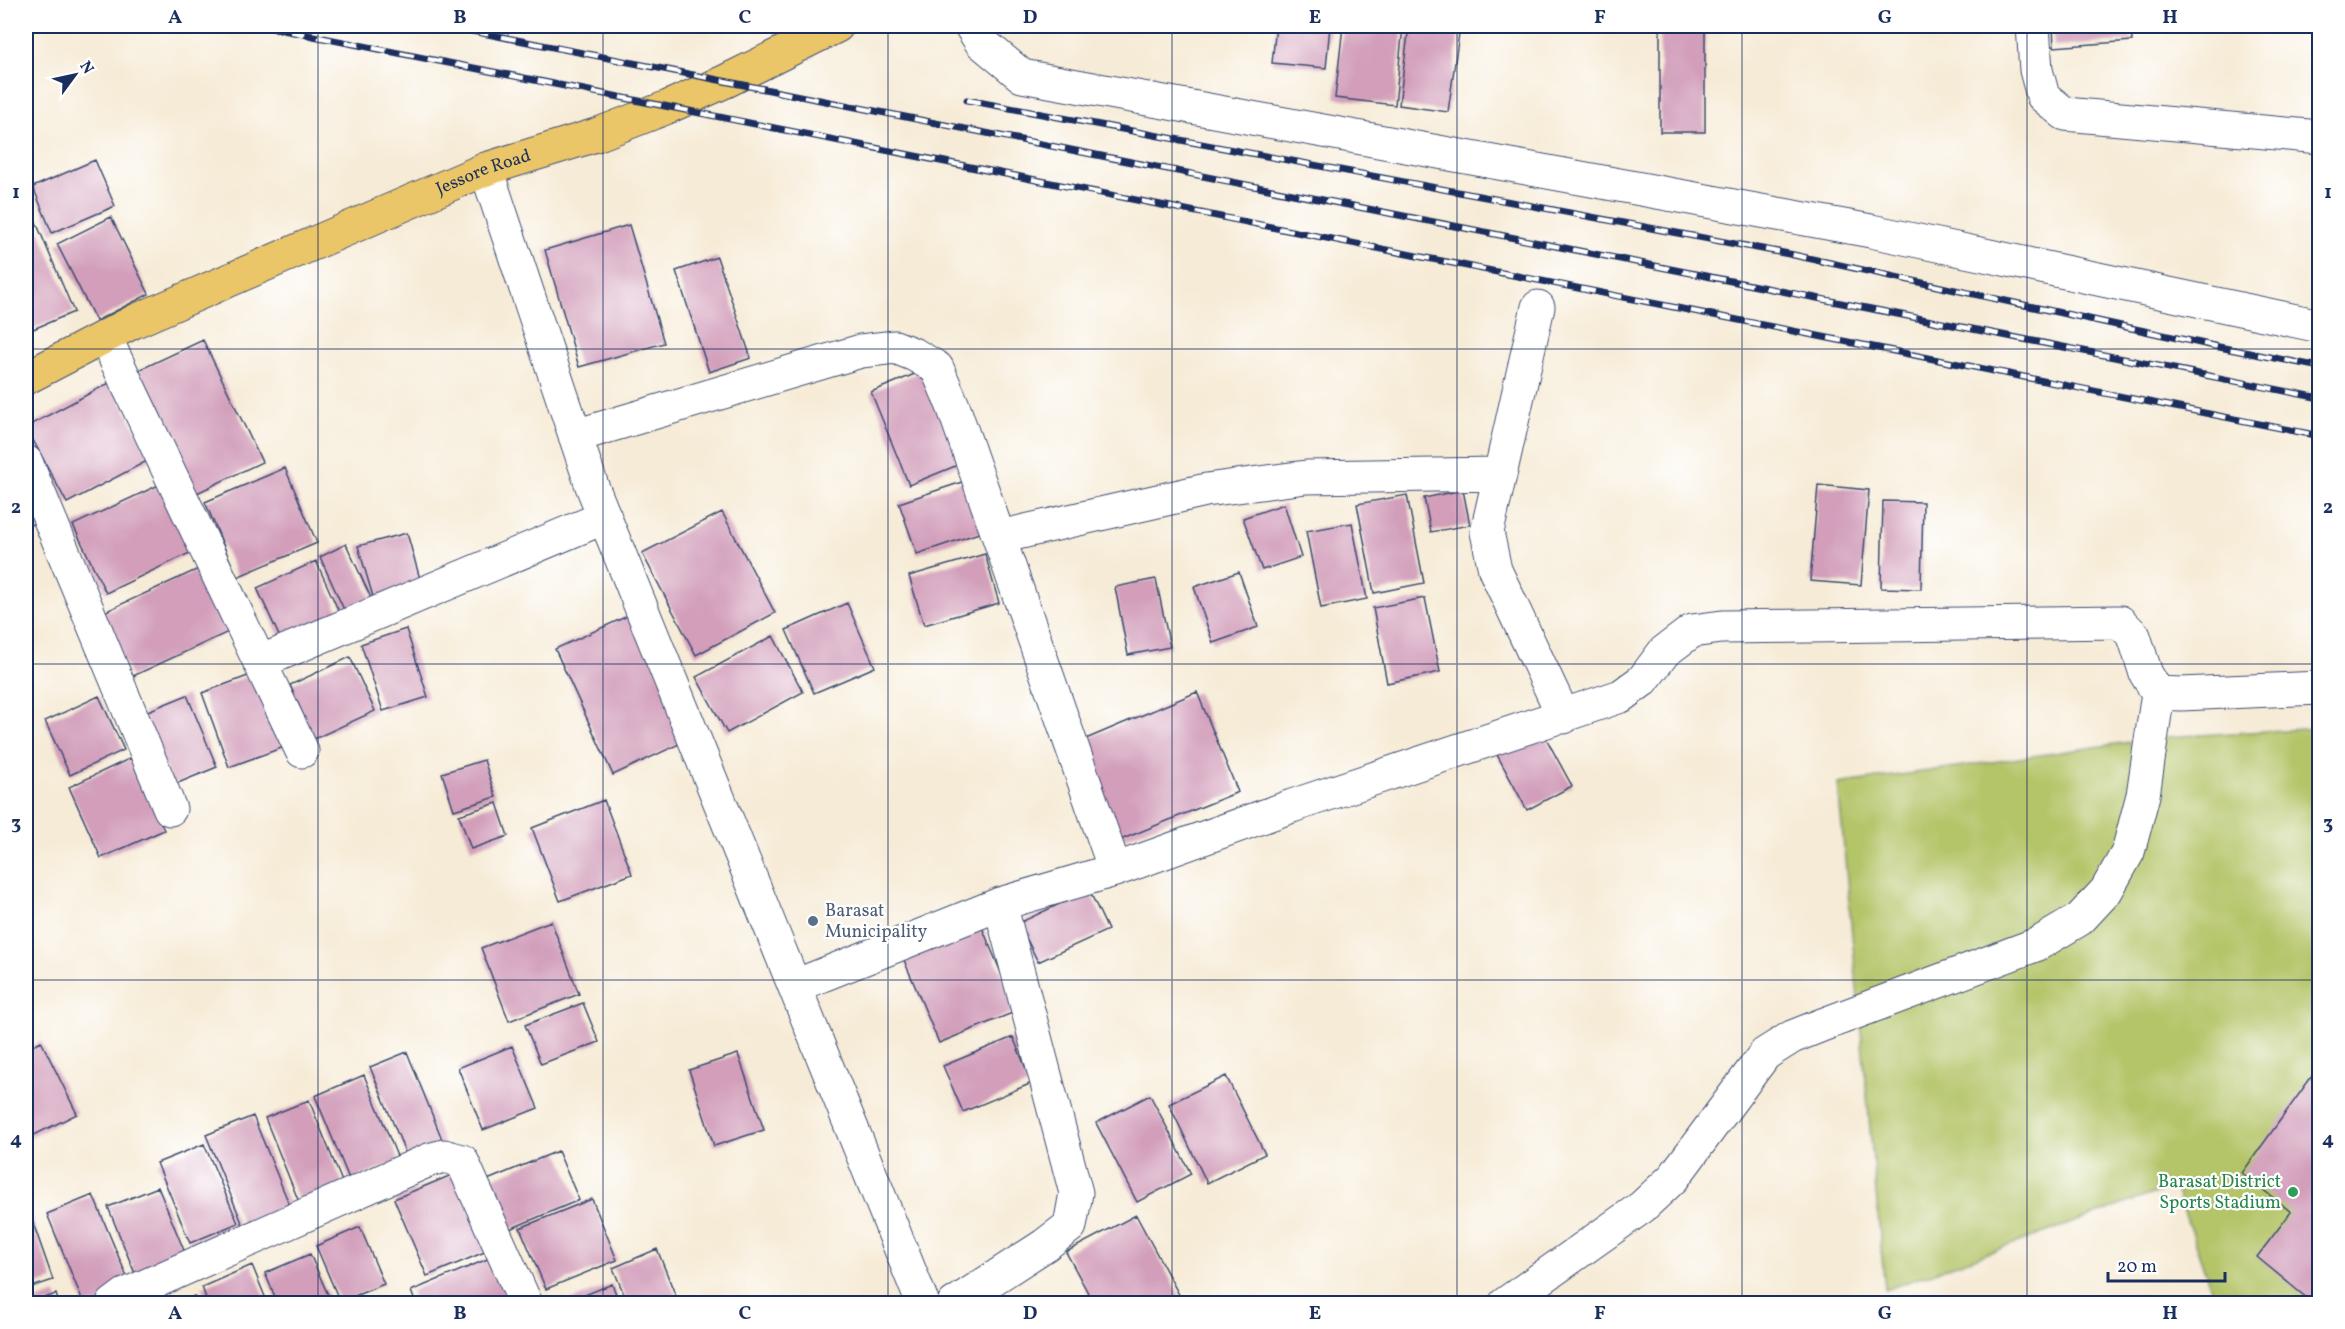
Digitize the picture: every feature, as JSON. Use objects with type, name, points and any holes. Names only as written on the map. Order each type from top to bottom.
[{"type":"highway","name":"Jessore Road","points":[[26,378],[119,330],[486,169],[596,135],[668,107],[837,26]]},
{"type":"street","points":[[971,26],[981,42],[1022,76],[1870,231],[2319,326]]},
{"type":"street","points":[[2033,26],[2036,70],[2043,96],[2065,114],[2319,137]]},
{"type":"street","points":[[486,169],[575,436],[605,517],[923,1304]]},
{"type":"street","points":[[1538,307],[1487,532],[1495,570],[1564,717]]},
{"type":"street","points":[[119,330],[260,662],[302,751]]},
{"type":"street","points":[[575,436],[861,351],[895,347],[937,368],[953,406],[1115,870]]},
{"type":"street","points":[[26,462],[170,809]]},
{"type":"street","points":[[999,537],[1206,490],[1306,477],[1499,474]]},
{"type":"street","points":[[260,662],[605,517]]},
{"type":"street","points":[[795,986],[1000,904],[1115,870],[1292,806],[1564,717],[1621,696],[1643,680],[1664,652],[1692,631],[1722,627],[2120,622],[2134,636],[2146,674],[2158,693],[2143,795],[2128,852],[2106,891],[2080,919],[2038,945],[1822,1024],[1792,1037],[1765,1054],[1665,1185],[1642,1207],[1505,1304]]},
{"type":"street","points":[[2158,693],[2319,688]]},
{"type":"street","points":[[954,1304],[1045,1245],[1070,1226],[1076,1193],[1000,904]]},
{"type":"street","points":[[113,1304],[125,1294],[429,1160],[444,1156],[462,1161],[526,1304]]},
{"type":"green space","points":[[2319,728],[2319,1303],[2216,1303],[2175,1186],[1885,1290],[1838,784],[2165,737]]},
{"type":"building","points":[[1276,26],[1330,26],[1326,68],[1272,63]]},
{"type":"building","points":[[1343,26],[1403,26],[1395,105],[1335,98]]},
{"type":"building","points":[[1409,26],[1460,26],[1448,112],[1399,105]]},
{"type":"building","points":[[1660,26],[1705,26],[1705,132],[1660,132]]},
{"type":"building","points":[[1775,26],[1775,28],[1755,27]]},
{"type":"building","points":[[2053,26],[2131,26],[2132,41],[2054,47]]},
{"type":"building","points":[[95,160],[115,206],[52,233],[33,187]]},
{"type":"building","points":[[26,195],[32,209],[26,212]]},
{"type":"building","points":[[111,217],[149,294],[96,321],[57,244]]},
{"type":"building","points":[[36,222],[74,312],[26,332],[26,226]]},
{"type":"building","points":[[629,225],[664,343],[579,367],[545,250]]},
{"type":"building","points":[[717,257],[751,358],[709,372],[676,271]]},
{"type":"building","points":[[203,340],[262,462],[197,493],[139,370]]},
{"type":"building","points":[[927,369],[965,462],[909,485],[871,392]]},
{"type":"building","points":[[111,382],[151,459],[67,503],[26,427]]},
{"type":"building","points":[[285,468],[317,543],[237,577],[205,502]]},
{"type":"building","points":[[965,481],[982,532],[917,554],[899,503]]},
{"type":"building","points":[[163,483],[196,550],[106,593],[73,525]]},
{"type":"building","points":[[1818,485],[1869,490],[1861,585],[1810,581]]},
{"type":"building","points":[[1463,490],[1470,525],[1431,532],[1424,498]]},
{"type":"building","points":[[26,494],[39,521],[26,527]]},
{"type":"building","points":[[1407,495],[1424,583],[1374,593],[1357,504]]},
{"type":"building","points":[[1883,501],[1923,502],[1921,589],[1881,588]]},
{"type":"building","points":[[1284,504],[1301,557],[1262,570],[1243,518]]},
{"type":"building","points":[[722,512],[775,613],[696,655],[642,553]]},
{"type":"building","points":[[1352,523],[1367,599],[1321,608],[1306,531]]},
{"type":"building","points":[[407,533],[422,586],[374,600],[358,546]]},
{"type":"building","points":[[346,544],[373,602],[346,614],[320,557]]},
{"type":"building","points":[[985,554],[999,603],[924,625],[909,576]]},
{"type":"building","points":[[316,561],[340,614],[281,640],[257,588]]},
{"type":"building","points":[[207,565],[235,629],[131,677],[102,613]]},
{"type":"building","points":[[1239,572],[1258,627],[1213,643],[1194,587]]},
{"type":"building","points":[[1156,579],[1170,647],[1128,655],[1115,587]]},
{"type":"building","points":[[1425,598],[1440,672],[1387,683],[1373,608]]},
{"type":"building","points":[[847,603],[875,667],[814,693],[786,630]]},
{"type":"building","points":[[632,614],[690,739],[613,775],[555,649]]},
{"type":"building","points":[[406,629],[428,697],[383,711],[361,644]]},
{"type":"building","points":[[773,636],[803,692],[727,733],[696,677]]},
{"type":"building","points":[[350,657],[375,711],[314,739],[290,685]]},
{"type":"building","points":[[256,673],[284,747],[229,767],[202,693]]},
{"type":"building","points":[[1197,692],[1238,792],[1113,843],[1081,741]]},
{"type":"building","points":[[187,695],[217,767],[173,785],[143,713]]},
{"type":"building","points":[[99,696],[124,750],[70,775],[45,721]]},
{"type":"building","points":[[1540,727],[1572,786],[1527,810],[1495,751]]},
{"type":"building","points":[[131,758],[164,830],[101,858],[69,787]]},
{"type":"building","points":[[484,760],[496,797],[454,810],[442,773]]},
{"type":"building","points":[[604,800],[632,874],[560,901],[532,828]]},
{"type":"building","points":[[497,803],[508,836],[471,849],[459,815]]},
{"type":"building","points":[[1089,890],[1108,930],[1038,962],[1019,923]]},
{"type":"building","points":[[979,920],[1017,1011],[939,1043],[901,953]]},
{"type":"building","points":[[551,921],[579,994],[509,1021],[481,948]]},
{"type":"building","points":[[583,1003],[599,1042],[541,1064],[525,1025]]},
{"type":"building","points":[[1013,1037],[1032,1083],[963,1112],[943,1066]]},
{"type":"building","points":[[41,1041],[77,1114],[26,1139],[26,1049]]},
{"type":"building","points":[[512,1046],[538,1108],[483,1130],[458,1068]]},
{"type":"building","points":[[407,1052],[444,1144],[408,1159],[370,1067]]},
{"type":"building","points":[[738,1054],[764,1130],[714,1146],[689,1070]]},
{"type":"building","name":"Barasat District Sports Stadium","points":[[2320,1065],[2320,1304],[2314,1304],[2257,1257],[2291,1212],[2242,1173]]},
{"type":"building","points":[[364,1075],[399,1161],[350,1181],[315,1096]]},
{"type":"building","points":[[1226,1076],[1265,1154],[1207,1183],[1169,1104]]},
{"type":"building","points":[[1150,1095],[1191,1174],[1137,1202],[1096,1123]]},
{"type":"building","points":[[309,1100],[345,1189],[301,1207],[265,1118]]},
{"type":"building","points":[[253,1116],[292,1211],[245,1230],[206,1135]]},
{"type":"building","points":[[204,1144],[238,1223],[190,1243],[157,1163]]},
{"type":"building","points":[[558,1151],[579,1200],[505,1231],[485,1181]]},
{"type":"building","points":[[454,1174],[487,1251],[427,1276],[394,1199]]},
{"type":"building","points":[[158,1187],[190,1265],[140,1286],[108,1207]]},
{"type":"building","points":[[93,1195],[132,1289],[97,1304],[84,1304],[47,1214]]},
{"type":"building","points":[[592,1199],[617,1260],[546,1289],[520,1228]]},
{"type":"building","points":[[30,1214],[53,1280],[26,1289],[26,1215]]},
{"type":"building","points":[[1136,1215],[1184,1304],[1094,1304],[1066,1252]]},
{"type":"building","points":[[360,1227],[384,1284],[340,1302],[316,1246]]},
{"type":"building","points":[[657,1249],[679,1304],[628,1304],[613,1268]]},
{"type":"building","points":[[310,1254],[332,1304],[278,1304],[265,1273]]},
{"type":"building","points":[[490,1258],[509,1304],[416,1304],[411,1291]]},
{"type":"building","points":[[252,1265],[268,1304],[208,1304],[202,1287]]},
{"type":"building","points":[[612,1284],[620,1304],[565,1304],[565,1303]]},
{"type":"building","points":[[56,1294],[59,1304],[30,1304],[30,1303]]},
{"type":"building","points":[[194,1296],[197,1304],[178,1304]]},
{"type":"railway","points":[[263,26],[2320,436]]},
{"type":"railway","points":[[447,26],[2320,398]]},
{"type":"railway","points":[[967,100],[1789,254],[2320,367]]},
{"type":"place","name":"Barasat Municipality","points":[[813,921]]},
{"type":"place","name":"Barasat District Sports Stadium","points":[[2293,1192]]}]
